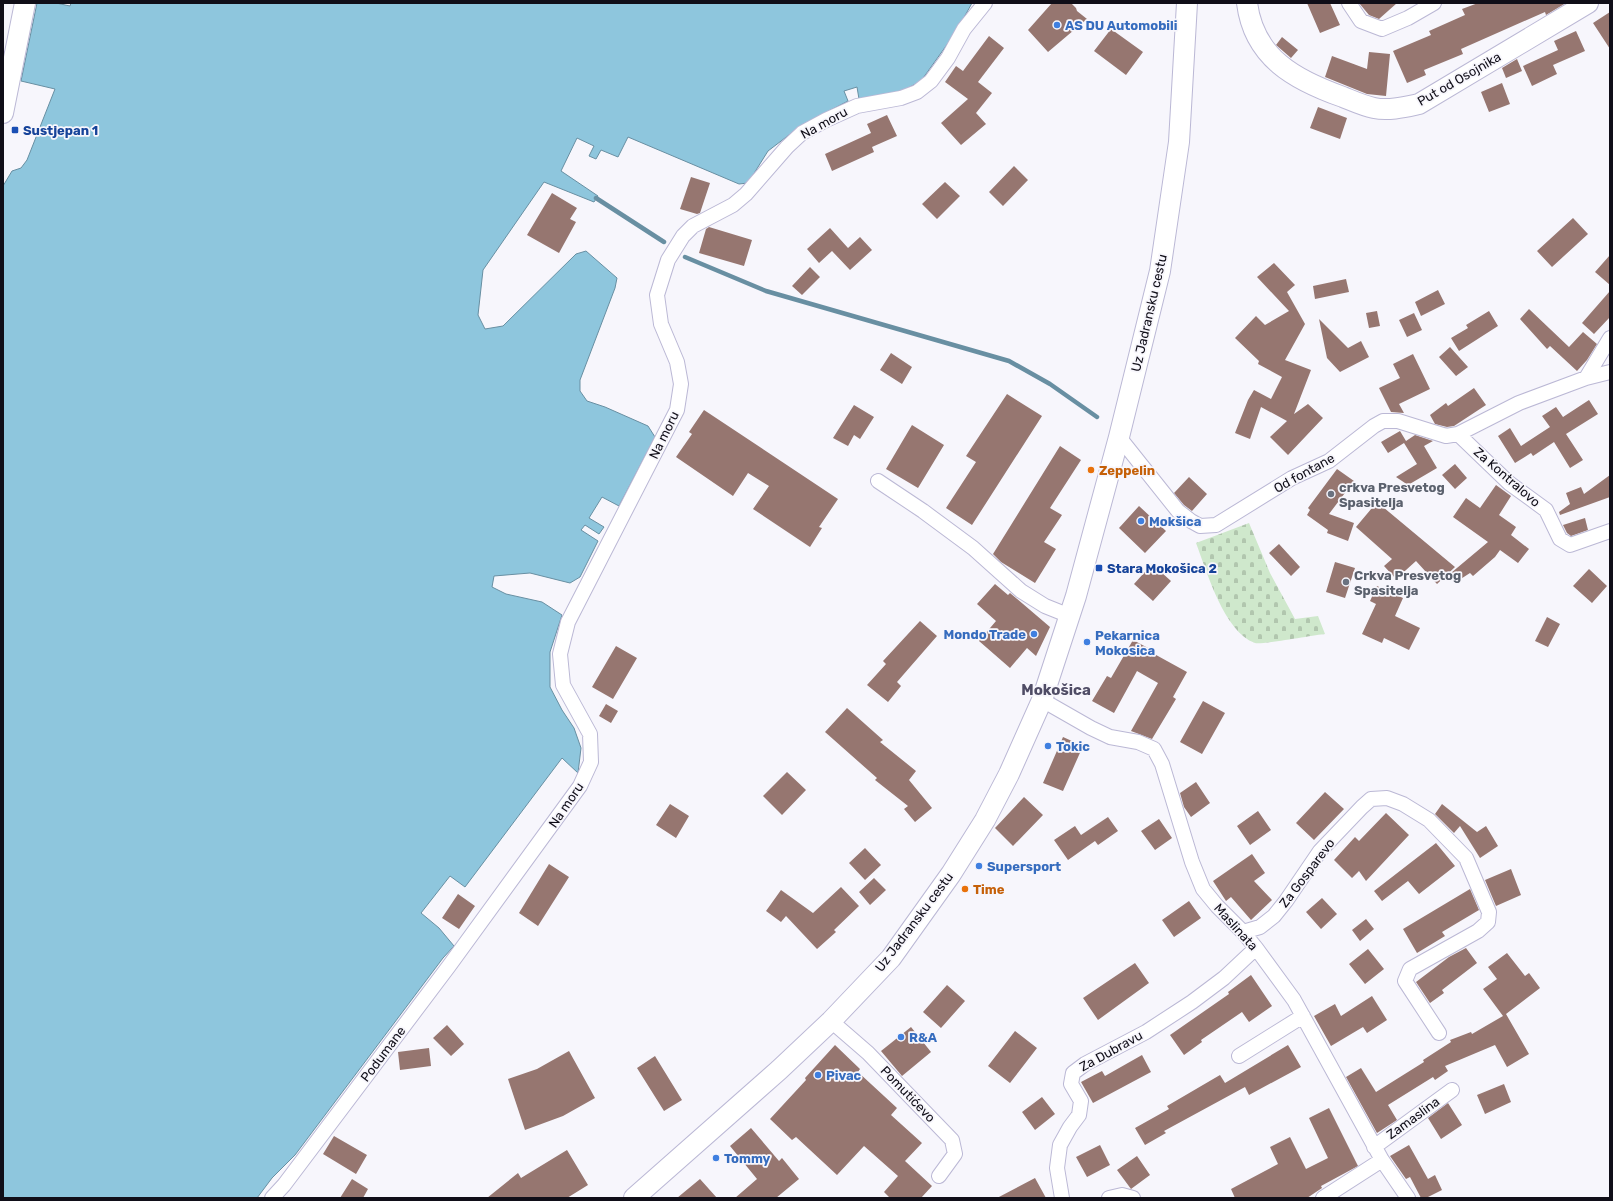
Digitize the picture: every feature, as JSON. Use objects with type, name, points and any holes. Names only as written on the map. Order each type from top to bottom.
[{"type":"main road","points":[[3,112],[25,3]]},
{"type":"main road","name":"Uz Jadransku cestu","points":[[634,1198],[779,1070],[831,1021],[891,958],[951,874],[984,820],[1009,774],[1042,700],[1070,616],[1142,348],[1161,263],[1180,142],[1187,3]]},
{"type":"main road","name":"Put od Osojnika","points":[[1247,3],[1249,17],[1255,34],[1264,48],[1286,70],[1319,88],[1375,108],[1393,109],[1419,104],[1588,3]]},
{"type":"street","name":"Na moru","points":[[491,908],[580,786],[590,762],[590,734],[563,685],[560,654],[568,622],[677,410],[681,384],[677,362],[661,324],[657,295],[668,260],[683,236],[693,226],[733,205],[746,194],[787,147],[802,134],[826,120],[857,106],[901,98],[917,92],[931,81],[948,58],[964,29],[985,3]]},
{"type":"street","points":[[1349,3],[1361,21],[1382,29],[1408,18],[1434,3]]},
{"type":"street","points":[[1586,378],[1610,338]]},
{"type":"street","name":"Od fontane","points":[[1119,437],[1178,511],[1200,526],[1216,526],[1292,478],[1329,462],[1374,426],[1383,421],[1398,422],[1446,436],[1458,434],[1519,403],[1586,378],[1610,372]]},
{"type":"street","name":"Za Kontralovo","points":[[1458,434],[1510,483],[1546,510],[1560,539],[1570,545],[1610,531]]},
{"type":"street","points":[[878,481],[923,511],[973,548],[1021,591],[1045,606],[1070,616]]},
{"type":"street","name":"Maslinata","points":[[1042,700],[1110,737],[1138,742],[1154,749],[1162,764],[1192,862],[1203,889],[1217,906],[1243,932],[1294,1000],[1374,1147],[1408,1198]]},
{"type":"street","name":"Za Gosparevo","points":[[1243,932],[1260,926],[1274,916],[1286,902],[1320,851],[1371,799],[1387,798],[1403,804],[1429,820],[1466,858],[1489,912],[1488,922],[1478,931],[1410,969],[1405,982],[1439,1033]]},
{"type":"street","name":"Podumane","points":[[272,1198],[289,1179],[491,908]]},
{"type":"street","name":"Za Dubravu","points":[[1062,1198],[1057,1168],[1060,1145],[1080,1115],[1081,1101],[1071,1084],[1072,1073],[1084,1064],[1146,1032],[1192,1002],[1224,978],[1256,948]]},
{"type":"street","points":[[1239,1056],[1303,1016]]},
{"type":"street","name":"Pomutićevo","points":[[831,1021],[868,1053],[952,1140],[955,1154],[939,1176]]},
{"type":"street","name":"Zamaslina","points":[[1374,1147],[1452,1090]]},
{"type":"street","points":[[1329,1196],[1382,1160]]},
{"type":"street","points":[[1110,1198],[1122,1195],[1133,1198]]},
{"type":"green space","points":[[1249,523],[1270,573],[1295,619],[1318,616],[1325,634],[1267,643],[1255,643],[1244,637],[1234,627],[1218,600],[1196,543]]},
{"type":"water","points":[[37,3],[56,3],[70,6],[71,3],[972,3],[956,32],[921,81],[897,94],[859,99],[857,87],[844,91],[848,101],[802,125],[768,151],[748,183],[739,184],[628,137],[618,157],[601,150],[596,159],[589,156],[594,146],[577,138],[561,171],[598,196],[594,202],[544,182],[483,270],[478,315],[485,329],[503,326],[576,254],[586,251],[617,278],[615,288],[580,380],[580,391],[587,401],[605,407],[648,426],[655,437],[619,506],[602,497],[589,518],[604,527],[599,534],[585,525],[581,530],[598,541],[580,577],[570,583],[530,573],[494,576],[492,587],[506,594],[542,602],[562,615],[550,652],[550,687],[562,710],[574,728],[581,748],[578,773],[562,758],[465,887],[450,876],[421,913],[439,928],[454,946],[443,958],[295,1155],[272,1178],[257,1198],[3,1198],[3,186],[12,171],[21,168],[27,160],[55,89],[21,81]]},
{"type":"building","name":"AS DU Automobili","points":[[1052,3],[1071,3],[1077,11],[1087,19],[1048,52],[1028,30]]},
{"type":"building","points":[[1307,3],[1330,3],[1340,25],[1320,33]]},
{"type":"building","points":[[1359,3],[1397,3],[1379,19],[1369,15]]},
{"type":"building","points":[[1478,3],[1566,3],[1546,15],[1545,12],[1461,49],[1463,54],[1424,70],[1426,75],[1407,83],[1393,51],[1431,35],[1429,31],[1465,15],[1462,9]]},
{"type":"building","points":[[1610,12],[1610,49],[1593,23]]},
{"type":"building","points":[[1111,29],[1143,52],[1126,75],[1094,51]]},
{"type":"building","points":[[1576,31],[1585,51],[1553,65],[1557,74],[1532,86],[1523,66],[1558,50],[1554,41]]},
{"type":"building","points":[[989,36],[1004,48],[978,82],[992,93],[976,113],[986,124],[961,145],[941,123],[968,99],[945,82],[956,66],[963,71]]},
{"type":"building","points":[[1282,37],[1298,50],[1291,58],[1276,45]]},
{"type":"building","points":[[1369,52],[1390,54],[1386,96],[1367,94],[1325,77],[1332,56],[1367,69]]},
{"type":"building","points":[[1517,59],[1522,71],[1506,78],[1502,68]]},
{"type":"building","points":[[1502,83],[1510,104],[1489,112],[1481,92]]},
{"type":"building","points":[[1318,107],[1347,118],[1340,139],[1310,128]]},
{"type":"building","points":[[887,115],[897,136],[872,147],[874,152],[832,171],[825,154],[871,133],[867,124]]},
{"type":"building","points":[[1014,166],[1028,180],[1003,206],[989,192]]},
{"type":"building","points":[[691,177],[710,183],[700,213],[697,214],[680,209]]},
{"type":"building","points":[[945,182],[960,196],[937,219],[922,204]]},
{"type":"building","points":[[552,193],[577,208],[570,219],[576,222],[559,253],[527,235]]},
{"type":"building","points":[[1573,218],[1588,234],[1552,267],[1537,251]]},
{"type":"building","points":[[709,227],[752,240],[744,266],[699,253],[706,229]]},
{"type":"building","points":[[830,228],[848,248],[860,237],[872,250],[850,270],[832,251],[819,263],[807,249]]},
{"type":"building","points":[[1610,255],[1610,285],[1595,272]]},
{"type":"building","points":[[1274,263],[1295,285],[1287,292],[1305,324],[1285,360],[1311,370],[1294,414],[1308,404],[1323,418],[1288,455],[1270,437],[1287,421],[1261,407],[1250,439],[1235,433],[1248,400],[1254,390],[1271,399],[1282,377],[1258,364],[1259,361],[1235,338],[1256,316],[1265,325],[1289,311],[1257,277]]},
{"type":"building","points":[[810,267],[820,277],[802,295],[792,286]]},
{"type":"building","points":[[1346,279],[1349,292],[1315,299],[1313,286]]},
{"type":"building","points":[[1438,290],[1445,304],[1421,316],[1415,302]]},
{"type":"building","points":[[1610,291],[1610,317],[1594,334],[1582,323]]},
{"type":"building","points":[[1529,309],[1569,347],[1583,332],[1597,344],[1587,360],[1577,371],[1550,346],[1547,349],[1520,319]]},
{"type":"building","points":[[1377,311],[1380,326],[1369,328],[1366,313]]},
{"type":"building","points":[[1489,311],[1498,326],[1459,351],[1451,338],[1468,328],[1466,325]]},
{"type":"building","points":[[1414,313],[1422,330],[1407,337],[1399,320]]},
{"type":"building","points":[[1319,319],[1348,348],[1361,341],[1369,357],[1340,372],[1327,358]]},
{"type":"building","points":[[1450,347],[1468,367],[1456,376],[1439,357]]},
{"type":"building","points":[[891,353],[912,367],[902,384],[880,370]]},
{"type":"building","points":[[1413,354],[1430,389],[1399,404],[1404,413],[1391,412],[1379,388],[1400,378],[1393,364]]},
{"type":"building","points":[[1474,388],[1486,405],[1454,426],[1447,427],[1435,424],[1430,415],[1446,403],[1448,406]]},
{"type":"building","points":[[1007,394],[1042,416],[972,525],[946,508],[976,462],[966,456]]},
{"type":"building","points":[[1589,400],[1598,414],[1566,434],[1583,460],[1570,468],[1554,442],[1533,456],[1531,453],[1515,463],[1498,436],[1510,428],[1521,446],[1550,427],[1542,416],[1556,407],[1563,417]]},
{"type":"building","points":[[854,405],[874,417],[860,439],[854,435],[848,446],[833,438]]},
{"type":"building","points":[[704,410],[838,499],[819,527],[822,528],[810,547],[753,509],[769,486],[748,473],[733,496],[676,457],[692,434],[689,432]]},
{"type":"building","points":[[912,425],[944,445],[918,488],[886,469]]},
{"type":"building","points":[[1400,431],[1406,441],[1415,435],[1433,441],[1424,446],[1437,468],[1408,485],[1396,477],[1417,464],[1404,443],[1388,453],[1381,442]]},
{"type":"building","points":[[1060,446],[1081,460],[1050,508],[1062,515],[1044,542],[1056,549],[1035,583],[1001,562],[993,554]]},
{"type":"building","points":[[1455,464],[1467,478],[1455,489],[1442,475]]},
{"type":"building","name":"crkva Presvetog Spasitelja","points":[[1337,469],[1354,481],[1329,514],[1354,523],[1348,541],[1327,533],[1328,530],[1307,515],[1310,510],[1308,508]]},
{"type":"building","points":[[1610,475],[1610,497],[1560,515],[1559,512],[1570,504],[1566,493],[1581,487],[1584,494]]},
{"type":"building","points":[[1189,477],[1207,494],[1192,511],[1184,505],[1174,493]]},
{"type":"building","points":[[1496,485],[1511,496],[1499,515],[1516,527],[1511,535],[1529,549],[1518,563],[1500,550],[1495,557],[1473,576],[1470,573],[1456,582],[1451,573],[1488,542],[1453,517],[1466,498],[1480,508]]},
{"type":"building","points":[[1377,502],[1455,567],[1437,584],[1416,561],[1396,579],[1384,566],[1392,559],[1356,527]]},
{"type":"building","points":[[1139,506],[1166,531],[1145,553],[1119,528]]},
{"type":"building","points":[[1585,518],[1588,530],[1571,536],[1567,533],[1563,525]]},
{"type":"building","points":[[1279,544],[1300,567],[1291,576],[1269,553]]},
{"type":"building","points":[[1335,562],[1355,568],[1345,598],[1326,592]]},
{"type":"building","points":[[1152,564],[1171,581],[1153,601],[1134,584]]},
{"type":"building","points":[[1589,569],[1607,586],[1592,603],[1573,586]]},
{"type":"building","points":[[995,584],[1008,595],[1010,593],[1050,627],[1036,656],[1027,648],[1010,668],[979,641],[996,621],[977,604]]},
{"type":"building","points":[[1377,586],[1403,598],[1395,616],[1420,628],[1409,650],[1384,638],[1382,643],[1362,634],[1376,604],[1370,601]]},
{"type":"building","points":[[1547,617],[1560,624],[1548,647],[1535,641]]},
{"type":"building","points":[[920,621],[937,636],[897,682],[901,686],[888,702],[867,685],[886,664],[883,661]]},
{"type":"building","points":[[1133,640],[1148,648],[1147,650],[1187,672],[1173,697],[1176,699],[1152,739],[1131,731],[1158,683],[1137,671],[1114,713],[1092,701],[1107,676],[1111,678]]},
{"type":"building","points":[[616,646],[637,658],[613,699],[592,687]]},
{"type":"building","points":[[1203,701],[1225,713],[1202,754],[1180,742]]},
{"type":"building","points":[[606,704],[618,711],[611,723],[599,716]]},
{"type":"building","points":[[847,708],[883,740],[880,742],[916,771],[909,780],[932,808],[915,822],[904,809],[908,806],[875,780],[877,778],[825,732]]},
{"type":"building","points":[[1063,737],[1083,746],[1063,791],[1043,783]]},
{"type":"building","points":[[787,772],[806,790],[782,815],[763,796]]},
{"type":"building","points":[[1196,782],[1210,803],[1191,817],[1184,807],[1180,793]]},
{"type":"building","points":[[1325,792],[1344,809],[1314,840],[1296,823]]},
{"type":"building","points":[[1024,797],[1043,815],[1013,846],[995,828]]},
{"type":"building","points":[[670,804],[689,816],[676,838],[656,825]]},
{"type":"building","points":[[1442,804],[1477,832],[1486,826],[1498,846],[1480,858],[1460,826],[1454,833],[1435,814]]},
{"type":"building","points":[[1258,811],[1271,830],[1250,845],[1237,826]]},
{"type":"building","points":[[1386,813],[1409,835],[1366,881],[1359,871],[1352,878],[1334,860],[1355,837],[1359,841]]},
{"type":"building","points":[[1108,817],[1118,831],[1098,845],[1095,841],[1068,860],[1054,840],[1075,826],[1081,835]]},
{"type":"building","points":[[1159,819],[1172,838],[1155,850],[1141,831]]},
{"type":"building","points":[[1436,843],[1455,866],[1419,894],[1408,881],[1382,901],[1374,891]]},
{"type":"building","points":[[865,848],[881,865],[865,880],[849,863]]},
{"type":"building","points":[[1252,854],[1265,873],[1254,881],[1272,900],[1251,920],[1231,897],[1226,901],[1213,881]]},
{"type":"building","points":[[549,864],[569,877],[538,926],[519,913]]},
{"type":"building","points":[[1511,869],[1521,895],[1496,906],[1485,880]]},
{"type":"building","points":[[874,878],[886,890],[870,905],[859,892]]},
{"type":"building","points":[[841,887],[859,906],[834,930],[836,932],[817,949],[786,916],[781,922],[766,911],[781,890],[813,913]]},
{"type":"building","points":[[1470,889],[1479,910],[1442,932],[1445,936],[1417,953],[1403,929]]},
{"type":"building","points":[[458,894],[475,906],[459,929],[442,918]]},
{"type":"building","points":[[1322,898],[1337,914],[1321,929],[1306,912]]},
{"type":"building","points":[[1189,901],[1201,918],[1174,937],[1162,920]]},
{"type":"building","points":[[1366,919],[1374,929],[1360,941],[1352,930]]},
{"type":"building","points":[[1466,948],[1477,963],[1442,990],[1444,993],[1430,1003],[1416,982],[1449,957]]},
{"type":"building","points":[[1368,949],[1384,969],[1365,984],[1349,964]]},
{"type":"building","points":[[1507,953],[1525,976],[1529,973],[1540,988],[1506,1014],[1529,1054],[1507,1067],[1495,1045],[1445,1066],[1448,1071],[1435,1080],[1433,1077],[1388,1105],[1397,1120],[1377,1133],[1346,1077],[1361,1068],[1376,1092],[1424,1062],[1423,1060],[1451,1042],[1450,1040],[1471,1032],[1472,1034],[1503,1016],[1483,989],[1497,979],[1488,967]]},
{"type":"building","points":[[1135,963],[1149,983],[1098,1020],[1083,998]]},
{"type":"building","points":[[1251,975],[1272,1006],[1249,1022],[1242,1012],[1201,1040],[1202,1042],[1184,1055],[1170,1035],[1229,994],[1228,992]]},
{"type":"building","points":[[947,985],[965,1001],[941,1028],[923,1012]]},
{"type":"building","points":[[1372,996],[1387,1020],[1367,1033],[1363,1027],[1331,1046],[1314,1016],[1335,1004],[1341,1016]]},
{"type":"building","points":[[447,1025],[464,1044],[451,1056],[433,1038]]},
{"type":"building","points":[[911,1027],[931,1052],[902,1076],[881,1051]]},
{"type":"building","points":[[1015,1031],[1037,1048],[1010,1083],[988,1066]]},
{"type":"building","points":[[835,1045],[860,1069],[858,1072],[897,1108],[891,1115],[922,1143],[905,1161],[932,1186],[921,1198],[890,1198],[884,1192],[898,1176],[864,1146],[837,1175],[796,1137],[792,1140],[770,1119],[806,1080],[805,1078]]},
{"type":"building","points":[[1288,1045],[1301,1067],[1249,1095],[1245,1087],[1164,1131],[1166,1133],[1145,1145],[1135,1128],[1169,1109],[1167,1106],[1220,1075],[1225,1083]]},
{"type":"building","points":[[429,1048],[431,1066],[400,1070],[398,1052]]},
{"type":"building","points":[[569,1051],[595,1098],[563,1116],[525,1130],[508,1079],[537,1069]]},
{"type":"building","points":[[1142,1055],[1151,1072],[1093,1103],[1081,1082],[1102,1071],[1105,1076]]},
{"type":"building","points":[[655,1056],[682,1100],[664,1111],[637,1068]]},
{"type":"building","points":[[1504,1084],[1511,1102],[1485,1114],[1477,1095]]},
{"type":"building","points":[[1042,1097],[1055,1114],[1035,1130],[1022,1112]]},
{"type":"building","points":[[1448,1103],[1462,1125],[1441,1139],[1428,1118]]},
{"type":"building","points":[[1329,1108],[1358,1166],[1321,1186],[1322,1188],[1307,1198],[1235,1198],[1231,1189],[1278,1164],[1270,1147],[1290,1137],[1306,1169],[1328,1158],[1309,1118]]},
{"type":"building","points":[[751,1128],[779,1161],[782,1158],[799,1179],[776,1198],[735,1198],[757,1179],[730,1146]]},
{"type":"building","points":[[334,1136],[367,1155],[356,1174],[323,1154]]},
{"type":"building","points":[[1100,1145],[1110,1165],[1087,1177],[1076,1157]]},
{"type":"building","points":[[1409,1145],[1428,1179],[1435,1175],[1442,1190],[1426,1198],[1421,1198],[1410,1177],[1406,1179],[1390,1156]]},
{"type":"building","points":[[567,1150],[588,1185],[567,1198],[487,1198],[518,1173],[521,1178]]},
{"type":"building","points":[[1137,1156],[1150,1175],[1131,1189],[1117,1170]]},
{"type":"building","points":[[1035,1178],[1046,1198],[997,1198]]},
{"type":"building","points":[[352,1179],[368,1189],[363,1198],[340,1198]]},
{"type":"building","points":[[700,1179],[717,1198],[677,1198]]},
{"type":"waterway","points":[[596,198],[664,242]]},
{"type":"waterway","points":[[685,257],[766,291],[1009,361],[1050,384],[1097,417]]},
{"type":"place","name":"AS DU Automobili","points":[[1057,25]]},
{"type":"place","name":"Sustjepan 1","points":[[15,130]]},
{"type":"place","name":"Zeppelin","points":[[1091,470]]},
{"type":"place","name":"crkva Presvetog Spasitelja","points":[[1331,494]]},
{"type":"place","name":"Mokšica","points":[[1141,521]]},
{"type":"place","name":"Stara Mokošica 2","points":[[1099,568]]},
{"type":"place","name":"Crkva Presvetog Spasitelja","points":[[1346,582]]},
{"type":"place","name":"Mondo Trade","points":[[1034,634]]},
{"type":"place","name":"Pekarnica Mokosica","points":[[1087,642]]},
{"type":"place","name":"Tokic","points":[[1048,746]]},
{"type":"place","name":"Supersport","points":[[979,866]]},
{"type":"place","name":"Time","points":[[965,889]]},
{"type":"place","name":"R&A","points":[[901,1037]]},
{"type":"place","name":"Pivac","points":[[818,1075]]},
{"type":"place","name":"Tommy","points":[[716,1158]]},
{"type":"district","name":"Mokošica","points":[[1056,690]]}]
